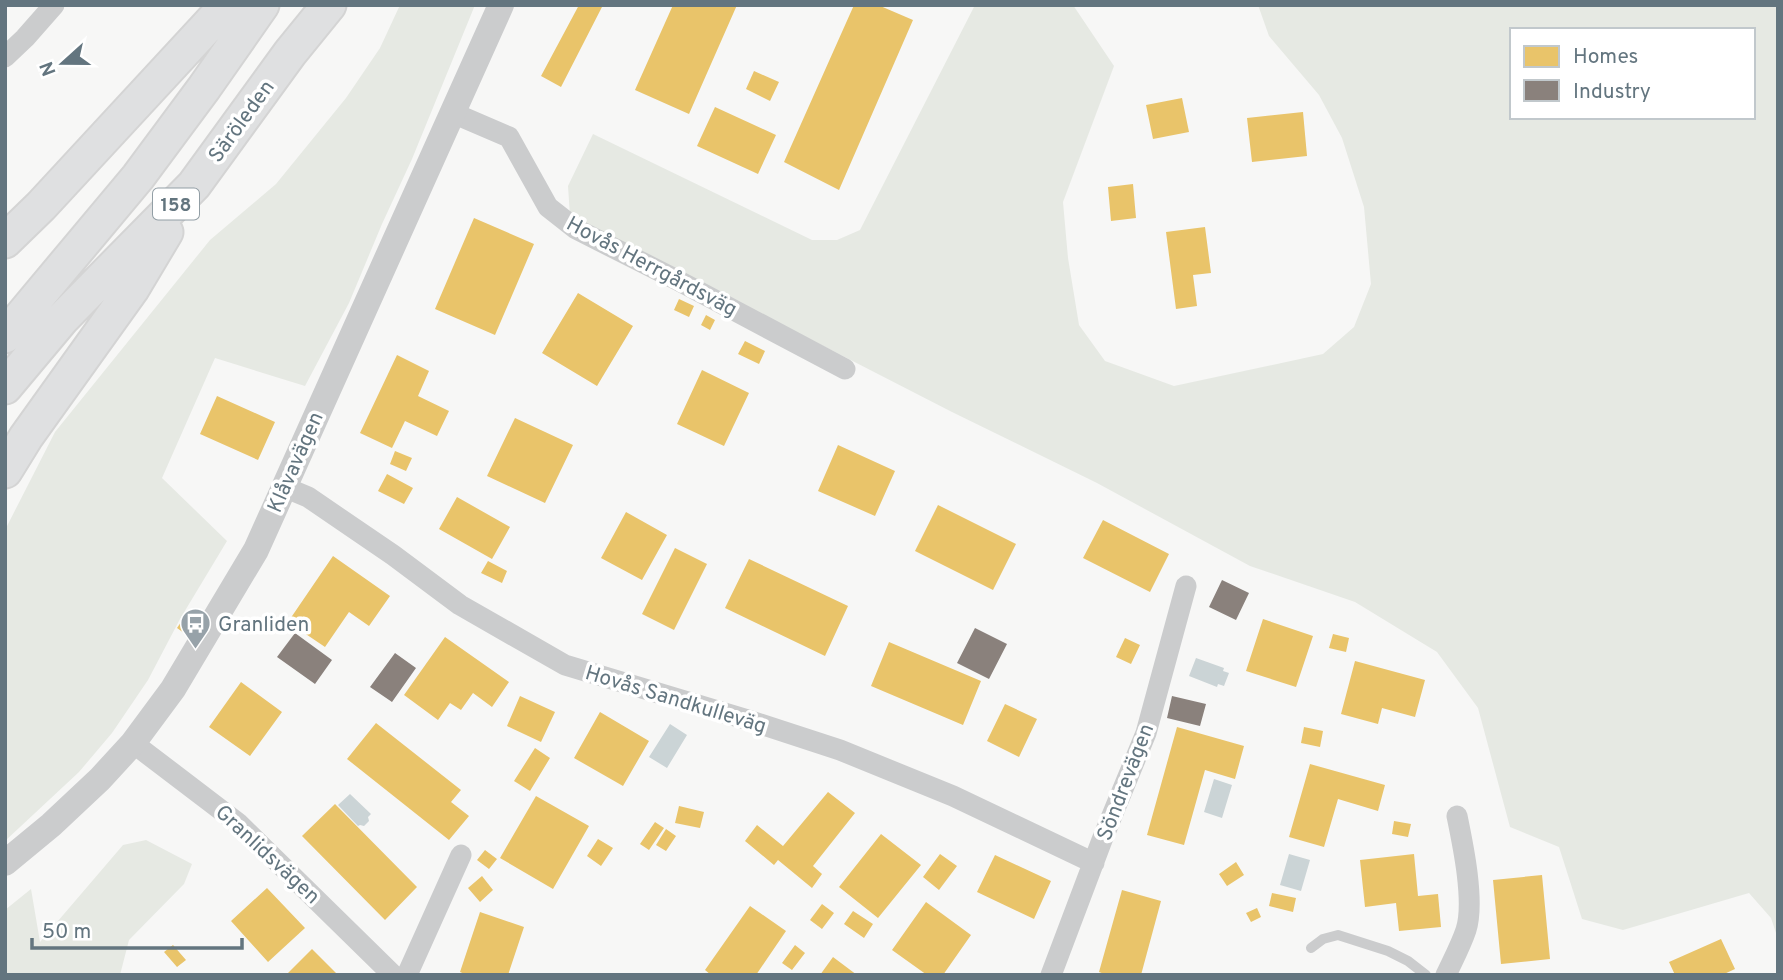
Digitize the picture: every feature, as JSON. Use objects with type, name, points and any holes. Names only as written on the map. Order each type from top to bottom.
[{"type":"main road","points":[[5,241],[51,196],[227,5]]},
{"type":"main road","name":"158","points":[[5,336],[138,177],[262,5]]},
{"type":"main road","name":"Säröleden","points":[[5,387],[62,319],[194,185],[290,53],[329,5]]},
{"type":"main road","name":"158","points":[[5,471],[26,437],[132,289],[194,185]]},
{"type":"street","points":[[5,57],[54,5]]},
{"type":"street","name":"Klåvavägen","points":[[5,863],[51,825],[134,743],[173,689],[256,550],[501,5]]},
{"type":"street","name":"Hovås Herrgårdsväg","points":[[453,113],[509,137],[548,207],[576,229],[845,369]]},
{"type":"street","name":"Hovås Sandkulleväg","points":[[284,487],[308,497],[460,605],[565,665],[840,750],[953,796],[1094,863]]},
{"type":"street","name":"Söndrevägen","points":[[1056,973],[1094,863],[1146,733],[1186,586]]},
{"type":"street","name":"Granlidsvägen","points":[[134,743],[239,823],[393,975]]},
{"type":"street","points":[[1446,975],[1467,928],[1465,854],[1457,816]]},
{"type":"street","points":[[407,975],[461,855]]},
{"type":"lane","points":[[1311,948],[1323,939],[1346,937],[1388,951],[1408,961],[1426,975]]},
{"type":"shaded area","points":[[400,5],[475,5],[349,303],[305,386],[215,358],[162,478],[227,541],[180,619],[148,680],[112,733],[79,772],[5,841],[5,530],[55,432],[210,240],[276,184],[346,98],[380,48]]},
{"type":"shaded area","points":[[975,5],[1073,5],[1114,66],[1063,202],[1068,258],[1079,325],[1105,361],[1174,386],[1323,354],[1354,327],[1371,284],[1364,207],[1342,138],[1319,95],[1269,36],[1258,5],[1778,5],[1778,939],[1771,918],[1749,893],[1623,930],[1582,919],[1559,847],[1510,827],[1478,708],[1437,652],[1355,602],[1250,566],[1097,483],[952,412],[570,216],[568,186],[593,134],[812,240],[837,240],[860,230]]},
{"type":"shaded area","points":[[1196,658],[1224,668],[1223,671],[1229,673],[1224,686],[1218,684],[1217,687],[1189,676]]},
{"type":"shaded area","points":[[670,724],[687,735],[667,768],[649,757]]},
{"type":"shaded area","points":[[1214,779],[1232,785],[1222,818],[1204,812]]},
{"type":"shaded area","points":[[350,794],[371,814],[364,826],[358,826],[338,805]]},
{"type":"shaded area","points":[[146,840],[192,864],[184,884],[129,940],[120,975],[5,975],[5,910],[31,889],[40,942],[123,845]]},
{"type":"shaded area","points":[[1289,854],[1310,860],[1301,891],[1280,885]]},
{"type":"building: Homes","points":[[579,5],[603,5],[561,87],[541,76]]},
{"type":"building: Homes","points":[[673,5],[737,5],[689,114],[635,90]]},
{"type":"building: Homes","points":[[854,5],[878,5],[913,20],[839,190],[784,162]]},
{"type":"building: Homes","points":[[754,71],[779,82],[770,101],[746,89]]},
{"type":"building: Homes","points":[[1182,98],[1189,132],[1153,139],[1146,105]]},
{"type":"building: Homes","points":[[715,107],[776,135],[758,174],[697,146]]},
{"type":"building: Homes","points":[[1303,112],[1307,156],[1252,162],[1247,118]]},
{"type":"building: Homes","points":[[1133,184],[1136,218],[1111,221],[1108,187]]},
{"type":"building: Homes","points":[[474,218],[534,244],[495,335],[435,309]]},
{"type":"building: Homes","points":[[1205,227],[1211,273],[1193,275],[1197,306],[1176,309],[1166,232]]},
{"type":"building: Homes","points":[[578,293],[633,326],[597,386],[542,353]]},
{"type":"building: Homes","points":[[679,299],[694,306],[689,317],[674,310]]},
{"type":"building: Homes","points":[[706,315],[715,320],[710,330],[701,325]]},
{"type":"building: Homes","points":[[745,341],[765,351],[759,364],[738,354]]},
{"type":"building: Homes","points":[[397,355],[429,371],[418,396],[449,411],[437,436],[405,421],[392,448],[360,433]]},
{"type":"building: Homes","points":[[702,370],[749,393],[724,446],[677,424]]},
{"type":"building: Homes","points":[[217,396],[275,422],[258,460],[200,434]]},
{"type":"building: Homes","points":[[515,418],[573,445],[545,503],[487,476]]},
{"type":"building: Homes","points":[[838,445],[895,471],[875,516],[818,491]]},
{"type":"building: Homes","points":[[395,451],[412,458],[406,471],[390,464]]},
{"type":"building: Homes","points":[[387,474],[413,488],[404,504],[378,491]]},
{"type":"building: Homes","points":[[457,497],[510,527],[492,559],[439,529]]},
{"type":"building: Homes","points":[[938,505],[1016,544],[993,590],[915,551]]},
{"type":"building: Homes","points":[[626,512],[667,535],[642,580],[601,558]]},
{"type":"building: Homes","points":[[1103,520],[1169,554],[1150,592],[1083,558]]},
{"type":"building: Homes","points":[[675,548],[707,564],[674,630],[642,614]]},
{"type":"building: Homes","points":[[333,556],[390,596],[369,626],[349,612],[325,647],[288,622]]},
{"type":"building: Homes","points":[[749,559],[848,606],[825,656],[725,608]]},
{"type":"building: Homes","points":[[488,561],[507,571],[502,583],[481,573]]},
{"type":"building: Homes","points":[[185,616],[192,620],[184,633],[177,628]]},
{"type":"building: Homes","points":[[1263,619],[1313,636],[1296,687],[1246,671]]},
{"type":"building: Homes","points":[[1333,634],[1349,638],[1346,652],[1329,648]]},
{"type":"building: Homes","points":[[445,637],[509,682],[492,707],[473,693],[461,710],[450,703],[438,720],[404,695]]},
{"type":"building: Homes","points":[[1125,638],[1140,645],[1131,664],[1116,657]]},
{"type":"building: Homes","points":[[889,642],[981,681],[963,725],[871,686]]},
{"type":"building: Homes","points":[[1355,661],[1425,680],[1415,717],[1382,708],[1378,724],[1341,714]]},
{"type":"building: Homes","points":[[241,682],[282,712],[250,756],[209,727]]},
{"type":"building: Homes","points":[[520,696],[555,712],[541,742],[507,726]]},
{"type":"building: Homes","points":[[1005,704],[1037,719],[1019,757],[987,741]]},
{"type":"building: Homes","points":[[600,712],[649,741],[623,786],[574,758]]},
{"type":"building: Homes","points":[[376,723],[461,790],[451,802],[469,816],[449,840],[347,759]]},
{"type":"building: Homes","points":[[1177,727],[1244,746],[1235,779],[1205,770],[1184,845],[1147,835]]},
{"type":"building: Homes","points":[[1304,727],[1323,731],[1320,747],[1301,743]]},
{"type":"building: Homes","points":[[535,748],[550,758],[530,791],[514,781]]},
{"type":"building: Homes","points":[[1310,764],[1385,785],[1378,811],[1338,799],[1324,847],[1289,837]]},
{"type":"building: Homes","points":[[828,792],[855,813],[813,866],[822,874],[812,888],[778,860],[774,865],[745,841],[757,825],[783,846]]},
{"type":"building: Homes","points":[[536,796],[589,826],[553,889],[500,858]]},
{"type":"building: Homes","points":[[335,804],[417,887],[385,920],[302,836]]},
{"type":"building: Homes","points":[[679,806],[704,812],[700,828],[675,823]]},
{"type":"building: Homes","points":[[1394,821],[1411,824],[1408,837],[1392,834]]},
{"type":"building: Homes","points":[[655,822],[664,828],[649,850],[640,844]]},
{"type":"building: Homes","points":[[666,829],[676,836],[666,851],[656,845]]},
{"type":"building: Homes","points":[[881,834],[921,865],[878,918],[839,887]]},
{"type":"building: Homes","points":[[598,839],[613,848],[601,866],[587,856]]},
{"type":"building: Homes","points":[[485,850],[497,859],[489,869],[477,860]]},
{"type":"building: Homes","points":[[940,854],[957,866],[939,890],[923,877]]},
{"type":"building: Homes","points":[[1414,854],[1418,896],[1438,894],[1441,927],[1399,931],[1396,903],[1365,907],[1360,860]]},
{"type":"building: Homes","points":[[995,855],[1051,881],[1034,919],[977,892]]},
{"type":"building: Homes","points":[[1236,862],[1244,875],[1227,886],[1219,874]]},
{"type":"building: Homes","points":[[1542,875],[1550,959],[1501,964],[1493,880]]},
{"type":"building: Homes","points":[[482,876],[493,890],[480,902],[468,888]]},
{"type":"building: Homes","points":[[267,888],[305,928],[268,962],[231,921]]},
{"type":"building: Homes","points":[[1122,890],[1161,901],[1141,975],[1107,975],[1099,972]]},
{"type":"building: Homes","points":[[1272,893],[1296,898],[1293,912],[1269,906]]},
{"type":"building: Homes","points":[[926,902],[971,935],[943,975],[927,975],[892,950]]},
{"type":"building: Homes","points":[[822,904],[834,913],[822,929],[810,920]]},
{"type":"building: Homes","points":[[750,906],[786,931],[756,975],[711,975],[705,970]]},
{"type":"building: Homes","points":[[1257,908],[1261,917],[1251,922],[1246,913]]},
{"type":"building: Homes","points":[[853,911],[873,924],[864,938],[844,924]]},
{"type":"building: Homes","points":[[480,912],[524,927],[508,975],[467,975],[460,972]]},
{"type":"building: Homes","points":[[1721,939],[1735,969],[1722,975],[1675,975],[1669,962]]},
{"type":"building: Homes","points":[[173,945],[186,960],[177,967],[164,952]]},
{"type":"building: Homes","points":[[795,945],[805,953],[792,970],[782,963]]},
{"type":"building: Homes","points":[[312,949],[338,975],[286,975]]},
{"type":"building: Homes","points":[[833,957],[857,975],[820,975]]},
{"type":"building: Industry","points":[[1222,580],[1249,593],[1236,620],[1209,607]]},
{"type":"building: Industry","points":[[975,628],[1007,644],[989,679],[957,663]]},
{"type":"building: Industry","points":[[295,633],[332,660],[315,684],[277,657]]},
{"type":"building: Industry","points":[[395,653],[416,668],[392,702],[370,687]]},
{"type":"building: Industry","points":[[1172,696],[1206,704],[1200,726],[1167,718]]},
{"type":"place","name":"Granliden","points":[[195,651]]}]
